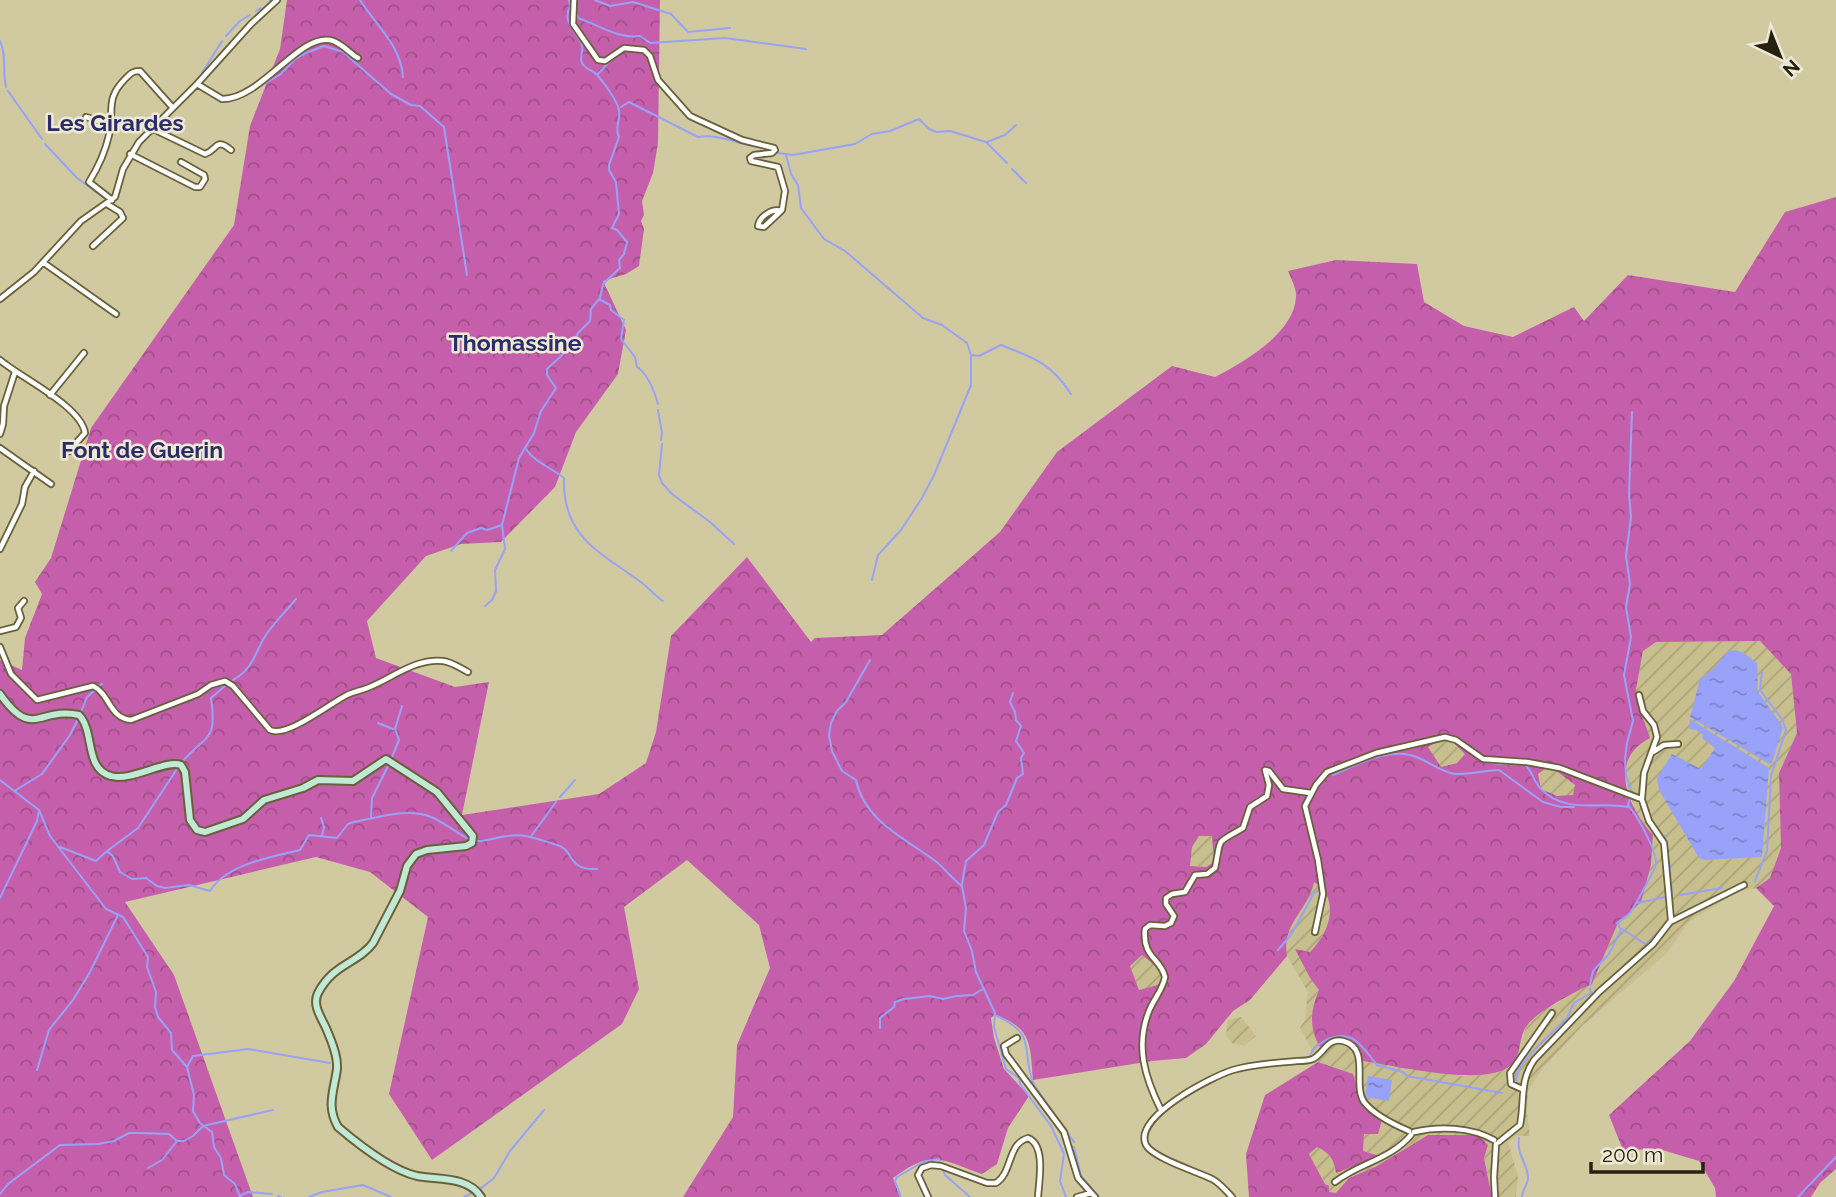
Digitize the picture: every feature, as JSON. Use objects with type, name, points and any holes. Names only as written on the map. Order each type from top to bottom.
[{"type":"street","points":[[0,299],[44,263],[78,224],[118,193],[121,175],[130,154],[151,128],[277,0]]},
{"type":"street","points":[[574,0],[573,24],[600,61],[607,60],[624,48],[644,50],[650,56],[658,80],[690,116],[742,140],[774,148],[772,153],[754,155],[750,159],[780,169],[785,192],[780,211],[765,226],[758,226],[758,221],[771,211],[780,211]]},
{"type":"street","points":[[197,84],[220,99],[229,99],[275,73],[305,47],[321,41],[332,41],[358,58]]},
{"type":"street","points":[[93,246],[123,218],[89,183],[103,159],[111,124],[112,95],[133,71],[143,73],[173,108]]},
{"type":"street","points":[[86,117],[111,124]]},
{"type":"street","points":[[151,128],[205,154],[220,144],[231,150]]},
{"type":"street","points":[[130,154],[195,187],[200,187],[205,179],[204,175],[181,162]]},
{"type":"street","points":[[44,263],[116,314]]},
{"type":"street","points":[[50,395],[84,353]]},
{"type":"street","points":[[0,360],[34,382],[75,415],[85,430],[83,438],[69,451]]},
{"type":"street","points":[[0,433],[4,407],[15,372]]},
{"type":"street","points":[[0,448],[51,484]]},
{"type":"street","points":[[0,549],[22,504],[25,486],[34,471]]},
{"type":"street","points":[[0,631],[16,627],[21,618],[19,608],[24,601]]},
{"type":"street","points":[[0,647],[11,674],[37,700],[93,686],[99,689],[117,715],[131,720],[225,681],[233,686],[270,730],[277,732],[298,725],[350,693],[391,678],[407,667],[440,660],[452,663],[468,673]]},
{"type":"street","points":[[0,694],[21,718],[79,715],[84,721],[92,755],[108,776],[147,772],[176,763],[181,765],[185,772],[190,820],[194,827],[202,832],[237,822],[264,800],[303,788],[318,780],[353,780],[386,759],[438,792],[473,836],[473,840],[469,845],[427,850],[416,854],[407,866],[400,891],[373,943],[334,970],[317,995],[316,1003],[337,1063],[331,1098],[338,1127],[401,1171],[461,1182],[476,1189],[481,1197]]},
{"type":"street","points":[[1639,695],[1643,711],[1654,725],[1657,736],[1644,776],[1642,799],[1649,821],[1664,843],[1671,921]]},
{"type":"street","points":[[1315,932],[1323,894],[1305,804],[1324,774],[1336,768],[1376,753],[1445,737],[1454,739],[1487,761],[1527,762],[1560,768],[1642,799]]},
{"type":"street","points":[[1652,753],[1664,745],[1678,744]]},
{"type":"street","points":[[1161,1110],[1147,1083],[1142,1042],[1148,1014],[1165,977],[1163,970],[1149,953],[1145,930],[1152,924],[1165,926],[1171,923],[1174,915],[1166,904],[1167,898],[1172,894],[1185,892],[1195,875],[1206,874],[1215,868],[1218,844],[1224,837],[1243,829],[1250,807],[1266,797],[1269,785],[1265,770],[1269,771],[1283,789],[1311,793]]},
{"type":"street","points":[[1496,1142],[1520,1125],[1522,1089],[1527,1071],[1541,1051],[1599,992],[1653,944],[1671,921],[1744,885]]},
{"type":"street","points":[[1522,1089],[1511,1084],[1510,1073],[1552,1013]]},
{"type":"street","points":[[1017,1038],[1004,1046],[1006,1055],[1064,1132],[1077,1176],[1093,1195]]},
{"type":"street","points":[[1232,1197],[1213,1180],[1185,1169],[1148,1147],[1145,1140],[1152,1119],[1161,1110],[1225,1073],[1251,1066],[1309,1060],[1331,1042],[1340,1041],[1353,1045],[1357,1051],[1364,1102],[1378,1114],[1411,1133]]},
{"type":"street","points":[[1335,1182],[1348,1172],[1384,1157],[1411,1133],[1430,1129],[1475,1131],[1496,1142]]},
{"type":"street","points":[[928,1197],[919,1178],[920,1169],[935,1165],[987,1183],[996,1183],[1005,1172],[1016,1145],[1029,1138],[1039,1150],[1038,1197]]},
{"type":"street","points":[[1495,1197],[1496,1142]]},
{"type":"street","points":[[1077,1197],[1093,1195]]},
{"type":"shaded area","points":[[1760,641],[1791,674],[1797,733],[1779,773],[1781,848],[1770,878],[1756,888],[1736,892],[1689,922],[1666,954],[1582,1026],[1543,1068],[1528,1091],[1530,1136],[1517,1136],[1508,1142],[1518,1176],[1516,1197],[1492,1197],[1484,1158],[1488,1145],[1451,1134],[1412,1144],[1375,1167],[1349,1178],[1336,1193],[1329,1192],[1309,1154],[1317,1147],[1327,1153],[1334,1160],[1335,1172],[1378,1155],[1363,1151],[1364,1133],[1378,1134],[1363,1107],[1353,1074],[1318,1062],[1300,1028],[1305,1020],[1308,992],[1285,948],[1291,923],[1314,881],[1325,888],[1330,898],[1330,920],[1317,946],[1310,952],[1296,950],[1319,990],[1313,1003],[1336,1041],[1353,1047],[1363,1061],[1464,1076],[1518,1055],[1526,1026],[1548,1007],[1592,984],[1617,925],[1641,902],[1651,865],[1653,835],[1637,817],[1625,779],[1625,763],[1636,745],[1649,738],[1635,695],[1643,651],[1655,642]]},
{"type":"shaded area","points":[[1448,740],[1466,754],[1457,763],[1440,767],[1428,747]]},
{"type":"shaded area","points":[[1545,769],[1563,774],[1575,786],[1573,796],[1557,796],[1541,789],[1538,774]]},
{"type":"shaded area","points":[[1199,836],[1212,836],[1214,862],[1206,867],[1190,866],[1192,847]]},
{"type":"shaded area","points":[[1142,955],[1159,969],[1162,981],[1139,990],[1130,966]]},
{"type":"shaded area","points":[[1241,1017],[1256,1036],[1244,1046],[1232,1043],[1226,1035],[1228,1020]]},
{"type":"green space","points":[[287,0],[660,0],[658,143],[653,173],[642,201],[644,215],[641,221],[644,229],[639,266],[626,274],[603,281],[626,330],[618,374],[576,432],[555,487],[501,542],[461,544],[426,556],[367,621],[376,658],[455,687],[489,682],[462,815],[599,794],[646,763],[656,732],[671,636],[747,557],[811,642],[815,638],[882,635],[1000,532],[1057,452],[1172,366],[1215,377],[1252,355],[1277,335],[1293,310],[1296,294],[1288,271],[1336,260],[1417,264],[1424,302],[1464,326],[1513,337],[1574,307],[1584,321],[1628,275],[1735,292],[1785,212],[1836,197],[1836,1169],[1820,1183],[1811,1197],[1716,1197],[1715,1188],[1699,1161],[1659,1149],[1623,1150],[1609,1115],[1690,1041],[1734,981],[1774,906],[1756,888],[1770,878],[1781,848],[1779,773],[1797,733],[1791,674],[1760,641],[1656,642],[1643,651],[1635,695],[1650,738],[1637,747],[1629,758],[1625,771],[1630,798],[1653,835],[1651,865],[1641,902],[1617,925],[1592,984],[1556,1003],[1530,1021],[1514,1062],[1498,1072],[1461,1075],[1417,1070],[1363,1061],[1353,1047],[1336,1041],[1320,1047],[1312,1019],[1319,990],[1295,949],[1310,952],[1323,935],[1330,916],[1328,897],[1314,882],[1288,935],[1287,956],[1250,1000],[1233,1011],[1206,1044],[1186,1058],[1033,1080],[1027,1038],[1016,1025],[994,1015],[991,1018],[994,1038],[1004,1069],[1029,1096],[1008,1128],[997,1164],[982,1174],[946,1161],[927,1160],[893,1178],[900,1197],[683,1197],[733,1117],[737,1045],[770,968],[759,925],[687,860],[624,907],[639,989],[622,1024],[432,1160],[389,1094],[428,917],[370,872],[316,857],[125,902],[174,975],[253,1197],[0,1197],[0,660],[22,670],[25,638],[42,594],[35,582],[51,558],[91,428],[234,225],[250,126],[280,49]],"holes":[[[1448,740],[1465,754],[1457,763],[1441,767],[1428,747]],[[1545,769],[1555,770],[1575,785],[1573,795],[1557,796],[1541,789],[1538,774]],[[1199,836],[1212,836],[1214,862],[1206,867],[1190,866],[1192,847]],[[1142,955],[1159,969],[1162,981],[1139,990],[1130,966]]]},
{"type":"green space","points":[[1318,1062],[1353,1074],[1363,1107],[1382,1120],[1378,1134],[1364,1134],[1363,1151],[1380,1156],[1336,1173],[1333,1160],[1328,1154],[1317,1147],[1309,1154],[1325,1184],[1329,1186],[1329,1192],[1336,1193],[1349,1178],[1375,1167],[1428,1135],[1478,1135],[1488,1145],[1484,1158],[1492,1197],[1249,1197],[1246,1154],[1265,1095]]},
{"type":"water","points":[[1735,650],[1757,663],[1758,692],[1783,727],[1772,763],[1769,764],[1690,717],[1700,679],[1714,668],[1727,652]]},
{"type":"water","points":[[1690,719],[1769,768],[1762,857],[1699,858],[1659,790],[1657,778],[1672,754],[1701,769],[1715,748],[1702,738],[1703,735],[1689,729]]},
{"type":"water","points":[[1368,1076],[1392,1080],[1389,1101],[1365,1097]]},
{"type":"waterway","points":[[360,0],[393,46],[403,77]]},
{"type":"waterway","points":[[485,606],[496,591],[495,570],[505,549],[502,525],[519,458],[534,433],[541,411],[556,388],[547,375],[547,369],[572,346],[578,333],[590,321],[591,309],[600,298],[603,284],[620,268],[619,260],[624,254],[627,242],[612,228],[619,214],[616,182],[609,165],[619,137],[619,110],[602,81],[582,63],[582,45],[568,21],[569,0]]},
{"type":"waterway","points":[[595,0],[610,6],[633,2],[671,14],[688,32],[730,28]]},
{"type":"waterway","points":[[256,11],[261,8]]},
{"type":"waterway","points":[[576,13],[578,18],[609,31],[640,36],[650,43],[725,38],[806,49]]},
{"type":"waterway","points":[[226,36],[250,15]]},
{"type":"waterway","points":[[0,41],[6,87]]},
{"type":"waterway","points":[[202,73],[222,41]]},
{"type":"waterway","points":[[220,100],[228,102],[245,95],[281,74],[295,59],[324,46],[343,52],[391,94],[411,105],[420,106],[444,127],[467,275]]},
{"type":"waterway","points":[[597,75],[612,59]]},
{"type":"waterway","points":[[8,91],[42,139]]},
{"type":"waterway","points":[[621,107],[629,102],[698,137],[715,137],[765,148]]},
{"type":"waterway","points":[[778,153],[793,155],[855,144],[872,134],[890,131],[919,119],[929,129],[937,132],[950,131],[986,142],[1007,163]]},
{"type":"waterway","points":[[987,142],[1005,135],[1016,125]]},
{"type":"waterway","points":[[45,144],[77,178],[107,200]]},
{"type":"waterway","points":[[786,155],[791,174],[798,185],[801,208],[824,239],[845,251],[923,318],[942,325],[967,343],[971,355],[971,385],[934,475],[901,530],[878,555],[872,580]]},
{"type":"waterway","points":[[1012,169],[1026,183]]},
{"type":"waterway","points":[[599,299],[610,305],[611,310],[624,320],[621,339],[635,357],[637,367],[647,378],[658,404]]},
{"type":"waterway","points":[[971,355],[979,356],[1001,345],[1049,368],[1071,394]]},
{"type":"waterway","points":[[658,410],[661,440]]},
{"type":"waterway","points":[[1632,412],[1629,494],[1631,517],[1626,556],[1630,584],[1626,607],[1631,637],[1624,675],[1633,721],[1625,759],[1626,775],[1632,792]]},
{"type":"waterway","points":[[662,444],[659,475],[662,483],[734,544]]},
{"type":"waterway","points":[[526,449],[538,461],[564,478],[565,499],[570,516],[587,542],[663,601]]},
{"type":"waterway","points":[[451,551],[467,533],[502,525]]},
{"type":"waterway","points":[[233,680],[246,670],[263,639],[296,599]]},
{"type":"waterway","points":[[870,660],[831,723],[829,735],[832,751],[842,771],[856,780],[860,794],[876,817],[898,836],[938,863],[962,886],[966,908],[964,931],[976,972],[995,1013],[994,1027],[1006,1069],[1019,1078],[1020,1084],[1051,1126],[1060,1145],[1064,1154],[1060,1181],[1066,1197]]},
{"type":"waterway","points":[[1755,881],[1767,851],[1771,776],[1786,730],[1782,719],[1760,690],[1762,672]]},
{"type":"waterway","points":[[182,762],[211,730],[211,698],[226,685]]},
{"type":"waterway","points":[[81,712],[87,697],[95,690]]},
{"type":"waterway","points":[[962,884],[966,861],[984,845],[998,812],[1006,805],[1017,778],[1023,774],[1021,758],[1024,753],[1016,741],[1021,726],[1010,702],[1013,693]]},
{"type":"waterway","points":[[392,757],[399,740],[395,729],[402,706]]},
{"type":"waterway","points":[[16,790],[42,774],[78,719]]},
{"type":"waterway","points":[[378,723],[393,729]]},
{"type":"waterway","points":[[1465,749],[1488,762],[1526,765],[1540,788],[1560,802],[1628,807]]},
{"type":"waterway","points":[[1333,775],[1376,757],[1410,755],[1455,774],[1499,770],[1543,802],[1574,807]]},
{"type":"waterway","points":[[371,817],[372,798],[389,764]]},
{"type":"waterway","points":[[107,851],[138,828],[177,769]]},
{"type":"waterway","points":[[0,780],[39,810],[50,836],[106,909],[123,917],[148,957],[147,967],[156,992],[155,1007],[158,1017],[171,1033],[172,1050],[187,1067],[194,1095],[193,1111],[200,1123],[212,1132],[214,1147],[221,1158],[224,1175],[235,1184],[240,1197]]},
{"type":"waterway","points":[[560,797],[575,780]]},
{"type":"waterway","points":[[1590,985],[1593,971],[1609,954],[1621,930],[1617,923],[1630,913],[1656,864],[1646,833],[1628,805],[1630,798]]},
{"type":"waterway","points":[[532,835],[556,802]]},
{"type":"waterway","points":[[0,898],[37,821],[39,810]]},
{"type":"waterway","points":[[60,847],[96,861],[107,851],[113,856],[120,872],[132,879],[146,878],[165,888],[189,885],[210,891],[227,874],[238,868],[300,850],[309,835],[337,838],[348,824],[382,816],[422,814],[436,819],[469,839]]},
{"type":"waterway","points":[[321,818],[324,827],[322,836]]},
{"type":"waterway","points":[[475,841],[520,835],[562,847],[580,867],[597,869]]},
{"type":"waterway","points":[[1665,836],[1673,907]]},
{"type":"waterway","points":[[1680,895],[1722,888]]},
{"type":"waterway","points":[[1278,950],[1291,935],[1314,893],[1319,890]]},
{"type":"waterway","points":[[1637,903],[1666,897]]},
{"type":"waterway","points":[[37,1070],[49,1030],[73,1000],[90,972],[118,915]]},
{"type":"waterway","points":[[1622,929],[1647,945],[1666,924]]},
{"type":"waterway","points":[[880,1028],[880,1018],[894,1007],[895,1002],[930,996],[943,999],[973,995],[983,989]]},
{"type":"waterway","points":[[1515,1083],[1519,1069],[1534,1050],[1567,1018],[1574,1003],[1591,993],[1590,989]]},
{"type":"waterway","points":[[997,1016],[1019,1030],[1026,1045],[1034,1085],[1074,1142]]},
{"type":"waterway","points":[[1310,1056],[1314,1048],[1326,1040],[1350,1037],[1377,1065],[1403,1072],[1407,1076],[1502,1093]]},
{"type":"waterway","points":[[187,1067],[193,1056],[248,1049],[330,1063]]},
{"type":"waterway","points":[[0,1194],[8,1184],[60,1145],[98,1144],[114,1141],[129,1133],[169,1134],[177,1141],[184,1141],[203,1126],[273,1110]]},
{"type":"waterway","points":[[480,1189],[494,1178],[510,1151],[544,1110]]},
{"type":"waterway","points":[[1519,1138],[1519,1150],[1528,1176],[1522,1197]]},
{"type":"waterway","points":[[148,1168],[162,1160],[177,1141]]},
{"type":"waterway","points":[[1074,1147],[1081,1176],[1099,1197]]},
{"type":"waterway","points":[[1798,1197],[1836,1157]]},
{"type":"waterway","points":[[901,1197],[895,1181],[897,1177],[923,1162],[939,1159],[940,1163]]},
{"type":"waterway","points":[[943,1170],[945,1175],[970,1197]]},
{"type":"waterway","points":[[309,1197],[363,1185],[391,1197]]},
{"type":"waterway","points":[[240,1196],[248,1192],[272,1194]]},
{"type":"waterway","points":[[464,1197],[472,1193]]},
{"type":"district","name":"Les Girardes","points":[[115,122]]},
{"type":"district","name":"Thomassine","points":[[515,342]]},
{"type":"district","name":"Font de Guerin","points":[[142,449]]}]
